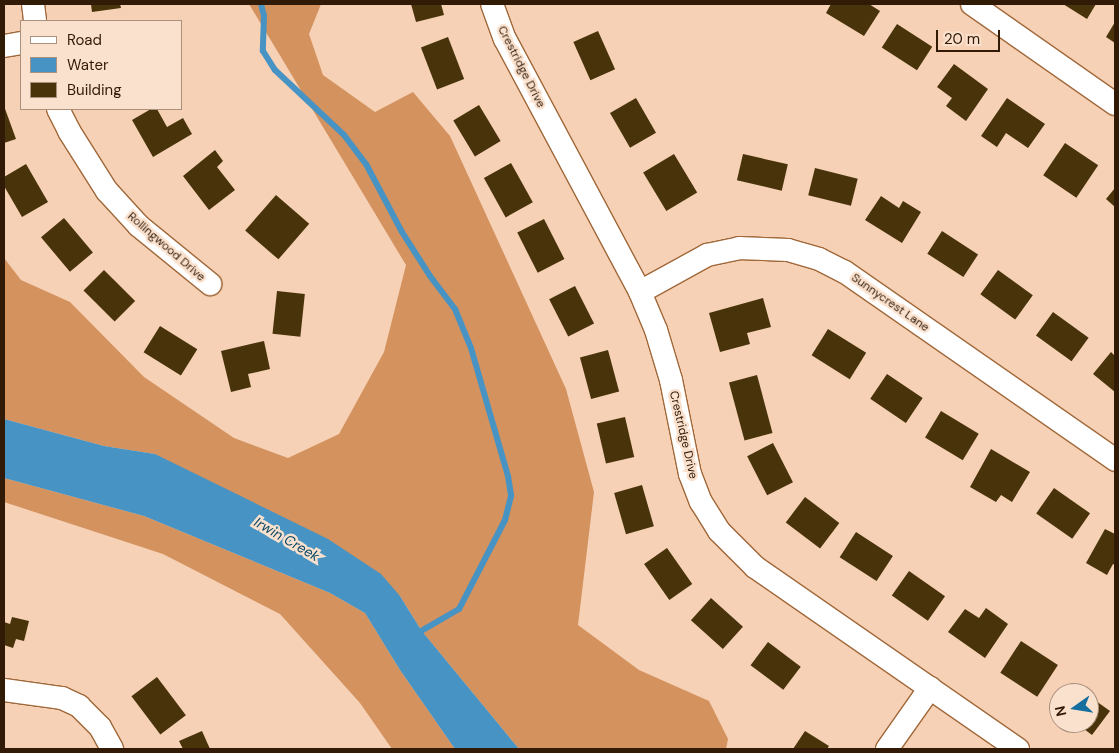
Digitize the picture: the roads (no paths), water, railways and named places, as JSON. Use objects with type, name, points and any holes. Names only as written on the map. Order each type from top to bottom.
[{"type":"street","points":[[33,4],[35,20]]},
{"type":"street","name":"Crestridge Drive","points":[[492,4],[505,40],[640,292],[656,330],[671,380],[690,474],[701,502],[719,531],[755,567],[1018,749]]},
{"type":"street","points":[[972,4],[1115,104]]},
{"type":"street","points":[[4,46],[20,43]]},
{"type":"street","name":"Rollingwood Drive","points":[[58,110],[69,131],[107,191],[139,226],[210,284]]},
{"type":"street","name":"Sunnycrest Lane","points":[[640,292],[707,255],[739,248],[788,250],[819,259],[845,272],[1115,460]]},
{"type":"street","points":[[887,749],[930,688]]},
{"type":"street","points":[[4,690],[62,698],[79,706],[100,726],[112,749]]},
{"type":"water","name":"Irwin Creek","points":[[4,419],[104,446],[155,454],[328,539],[381,574],[400,596],[421,630],[519,749],[455,749],[400,670],[365,613],[330,593],[144,516],[4,478]]},
{"type":"waterway","points":[[261,4],[264,16],[263,51],[275,70],[344,135],[366,164],[402,232],[430,276],[455,309],[471,348],[508,476],[511,496],[505,520],[459,609],[416,634]]}]
